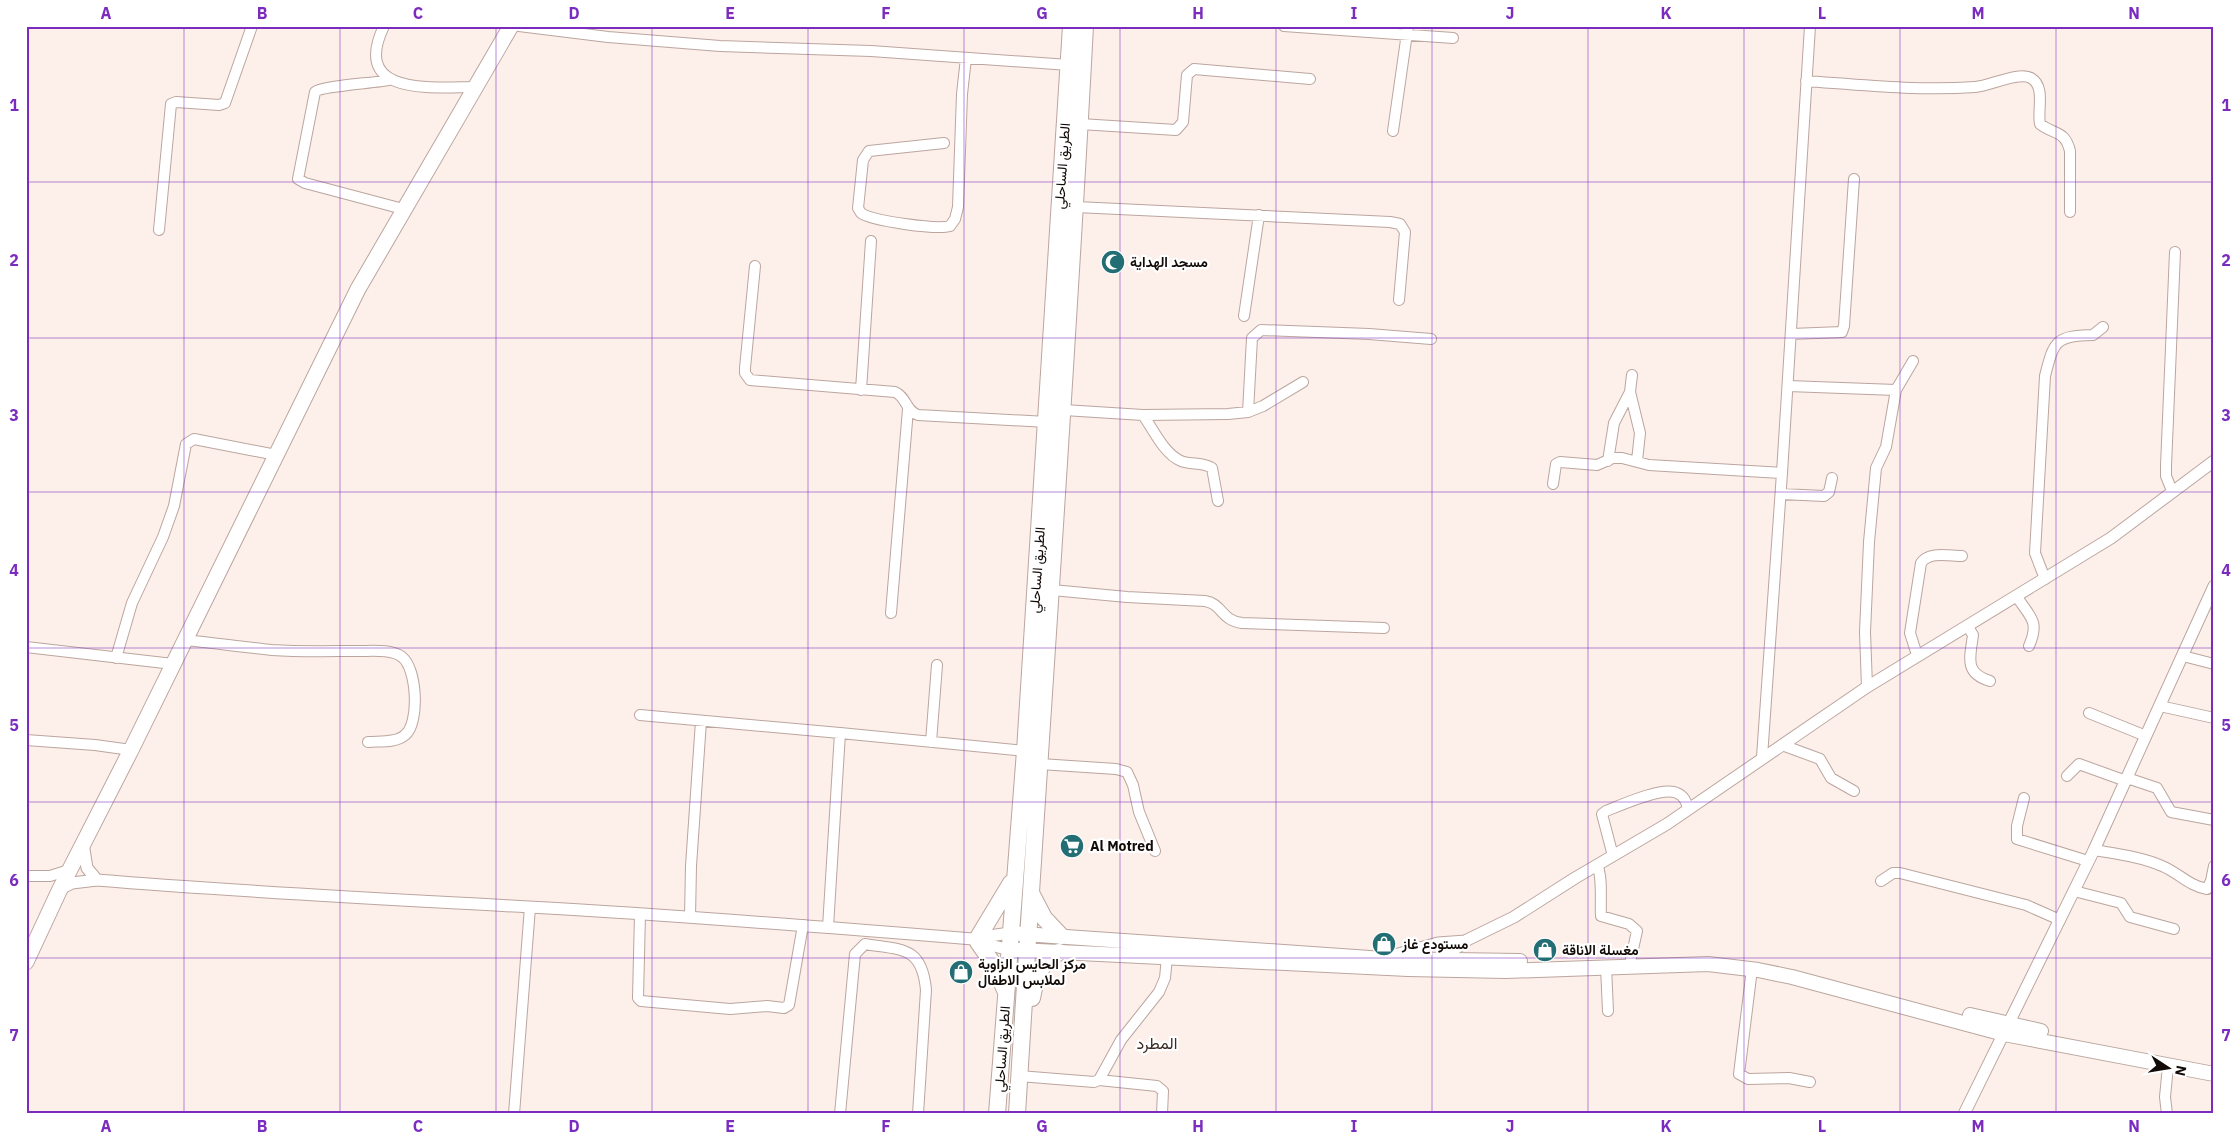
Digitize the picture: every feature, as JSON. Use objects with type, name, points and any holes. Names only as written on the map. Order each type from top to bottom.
[{"type":"highway","name":"الطريق الساحلي","points":[[997,1114],[1025,751],[1071,26]]},
{"type":"highway","name":"الطريق الساحلي","points":[[1017,1114],[1030,892],[1064,410],[1085,26]]},
{"type":"highway","points":[[1006,992],[994,965],[977,939],[998,908],[1014,877]]},
{"type":"highway","points":[[1030,892],[1044,918],[1061,936]]},
{"type":"highway","points":[[1023,1015],[1029,1007],[1037,976],[1043,964],[1059,952]]},
{"type":"main road","points":[[26,962],[60,889],[358,289],[511,26]]},
{"type":"main road","points":[[1010,933],[1384,959],[1435,965],[1708,956],[1761,962],[1793,973],[2006,1029],[2168,1066],[2214,1074]]},
{"type":"main road","points":[[1010,950],[1435,965],[1516,970],[1708,964],[1793,973]]},
{"type":"main road","points":[[2006,1029],[2214,1065]]},
{"type":"street","points":[[159,230],[171,104],[176,102],[225,104],[252,26]]},
{"type":"street","points":[[384,26],[376,53],[381,74],[389,80]]},
{"type":"street","points":[[519,26],[608,37],[720,46],[871,51],[1069,65]]},
{"type":"street","points":[[1284,26],[1408,31],[1453,38]]},
{"type":"street","points":[[1762,757],[1781,494],[1810,26]]},
{"type":"street","points":[[1393,131],[1408,31]]},
{"type":"street","points":[[944,143],[869,151],[863,160],[858,208],[861,213],[872,218],[933,228],[950,226],[955,220],[958,207],[962,94],[966,58]]},
{"type":"street","points":[[1080,124],[1176,130],[1183,122],[1187,75],[1194,70],[1310,79]]},
{"type":"street","points":[[1806,80],[1934,89],[1978,87],[2019,76],[2029,77],[2036,82],[2040,90],[2040,124],[2046,129],[2060,134],[2068,141],[2070,151],[2070,212]]},
{"type":"street","points":[[403,209],[305,183],[298,179],[315,92],[325,87],[343,87],[389,80],[422,86],[476,87]]},
{"type":"street","points":[[1791,334],[1842,332],[1844,326],[1854,179]]},
{"type":"street","points":[[1076,207],[1259,215],[1400,224],[1405,232],[1400,300]]},
{"type":"street","points":[[1244,316],[1259,215]]},
{"type":"street","points":[[861,390],[871,241]]},
{"type":"street","points":[[2172,491],[2166,476],[2166,466],[2176,252]]},
{"type":"street","points":[[756,266],[745,368],[747,377],[755,382],[890,391],[900,394],[908,409],[918,415],[1047,422]]},
{"type":"street","points":[[2045,579],[2035,553],[2045,376],[2049,358],[2058,342],[2070,336],[2093,335],[2103,326]]},
{"type":"street","points":[[1248,412],[1252,338],[1261,330],[1369,334],[1431,339]]},
{"type":"street","points":[[1867,687],[1865,632],[1876,468],[1886,447],[1896,390],[1912,361]]},
{"type":"street","points":[[1632,375],[1630,392],[1640,433],[1637,461]]},
{"type":"street","points":[[1064,410],[1143,415],[1248,412],[1263,406],[1303,382]]},
{"type":"street","points":[[1788,386],[1896,390]]},
{"type":"street","points":[[1608,460],[1614,423],[1630,392]]},
{"type":"street","points":[[891,613],[908,409]]},
{"type":"street","points":[[1143,415],[1173,457],[1184,462],[1212,468],[1218,501]]},
{"type":"street","points":[[116,658],[132,603],[163,537],[176,499],[186,444],[194,440],[276,454]]},
{"type":"street","points":[[1553,484],[1554,469],[1556,464],[1560,462],[1597,465],[1608,460],[1622,458],[1649,465],[1782,474]]},
{"type":"street","points":[[1435,965],[1468,940],[1514,917],[1667,824],[1762,757],[1867,687],[2111,538],[2172,491],[2214,462]]},
{"type":"street","points":[[1781,494],[1824,496],[1829,492],[1832,478]]},
{"type":"street","points":[[1917,655],[1910,633],[1920,563],[1926,557],[1934,555],[1962,556]]},
{"type":"street","points":[[1964,1114],[2094,850],[2214,586]]},
{"type":"street","points":[[1052,590],[1212,602],[1228,620],[1242,623],[1384,628]]},
{"type":"street","points":[[2017,597],[2034,622],[2035,629],[2029,646]]},
{"type":"street","points":[[1968,627],[1973,635],[1971,651],[1973,671],[1977,677],[1990,681]]},
{"type":"street","points":[[185,640],[274,650],[373,651],[401,656],[409,666],[414,680],[412,724],[409,731],[400,738],[368,742]]},
{"type":"street","points":[[26,647],[173,664]]},
{"type":"street","points":[[2183,656],[2214,664]]},
{"type":"street","points":[[931,742],[938,665]]},
{"type":"street","points":[[2160,706],[2214,718]]},
{"type":"street","points":[[2089,713],[2146,736]]},
{"type":"street","points":[[640,715],[1025,751]]},
{"type":"street","points":[[690,917],[691,866],[701,721]]},
{"type":"street","points":[[828,927],[830,868],[840,733]]},
{"type":"street","points":[[26,740],[95,745],[130,750]]},
{"type":"street","points":[[1782,745],[1820,759],[1831,778],[1854,791]]},
{"type":"street","points":[[1040,764],[1116,769],[1127,772],[1155,851]]},
{"type":"street","points":[[2067,776],[2079,764],[2158,788],[2171,812],[2214,820]]},
{"type":"street","points":[[1613,856],[1602,814],[1606,810],[1659,792],[1676,792],[1684,797],[1688,808]]},
{"type":"street","points":[[2024,798],[2017,826],[2017,839],[2088,861]]},
{"type":"street","points":[[83,843],[87,868],[97,880]]},
{"type":"street","points":[[2094,850],[2162,865],[2193,886],[2207,889],[2214,866]]},
{"type":"street","points":[[1597,865],[1602,874],[1599,893],[1601,916],[1629,924],[1637,931],[1631,958]]},
{"type":"street","points":[[26,876],[50,876],[70,870]]},
{"type":"street","points":[[1881,881],[1894,873],[1900,873],[2026,905],[2060,920]]},
{"type":"street","points":[[60,889],[72,883],[97,880],[356,898],[690,917],[977,939],[1010,950]]},
{"type":"street","points":[[2074,890],[2121,903],[2130,917],[2174,929]]},
{"type":"street","points":[[514,1114],[530,907]]},
{"type":"street","points":[[640,914],[638,998],[647,1003],[718,1009],[767,1006],[784,1008],[789,1005],[803,925]]},
{"type":"street","points":[[977,939],[1010,933]]},
{"type":"street","points":[[1384,959],[1438,943],[1468,940]]},
{"type":"street","points":[[840,1114],[855,954],[865,944],[900,950],[917,956],[924,971],[926,990],[918,1114]]},
{"type":"street","points":[[1099,1080],[1121,1040],[1159,992],[1165,978],[1167,957]]},
{"type":"street","points":[[1606,967],[1608,1011]]},
{"type":"street","points":[[1752,969],[1739,1074],[1748,1079],[1789,1078],[1810,1082]]},
{"type":"street","points":[[2167,1114],[2165,1096],[2168,1066]]},
{"type":"street","points":[[1020,1076],[1094,1082],[1099,1080],[1156,1086],[1163,1091],[1162,1114]]},
{"type":"place","name":"مسجد الهداية","points":[[1113,262]]},
{"type":"place","name":"Al Motred","points":[[1072,846]]},
{"type":"place","name":"مستودع غاز","points":[[1384,944]]},
{"type":"place","name":"مغسلة الاناقة","points":[[1545,950]]},
{"type":"place","name":"مركز الحايس الزاوية لملابس الاطفال","points":[[961,972]]},
{"type":"district","name":"المطرد","points":[[1157,1043]]}]
